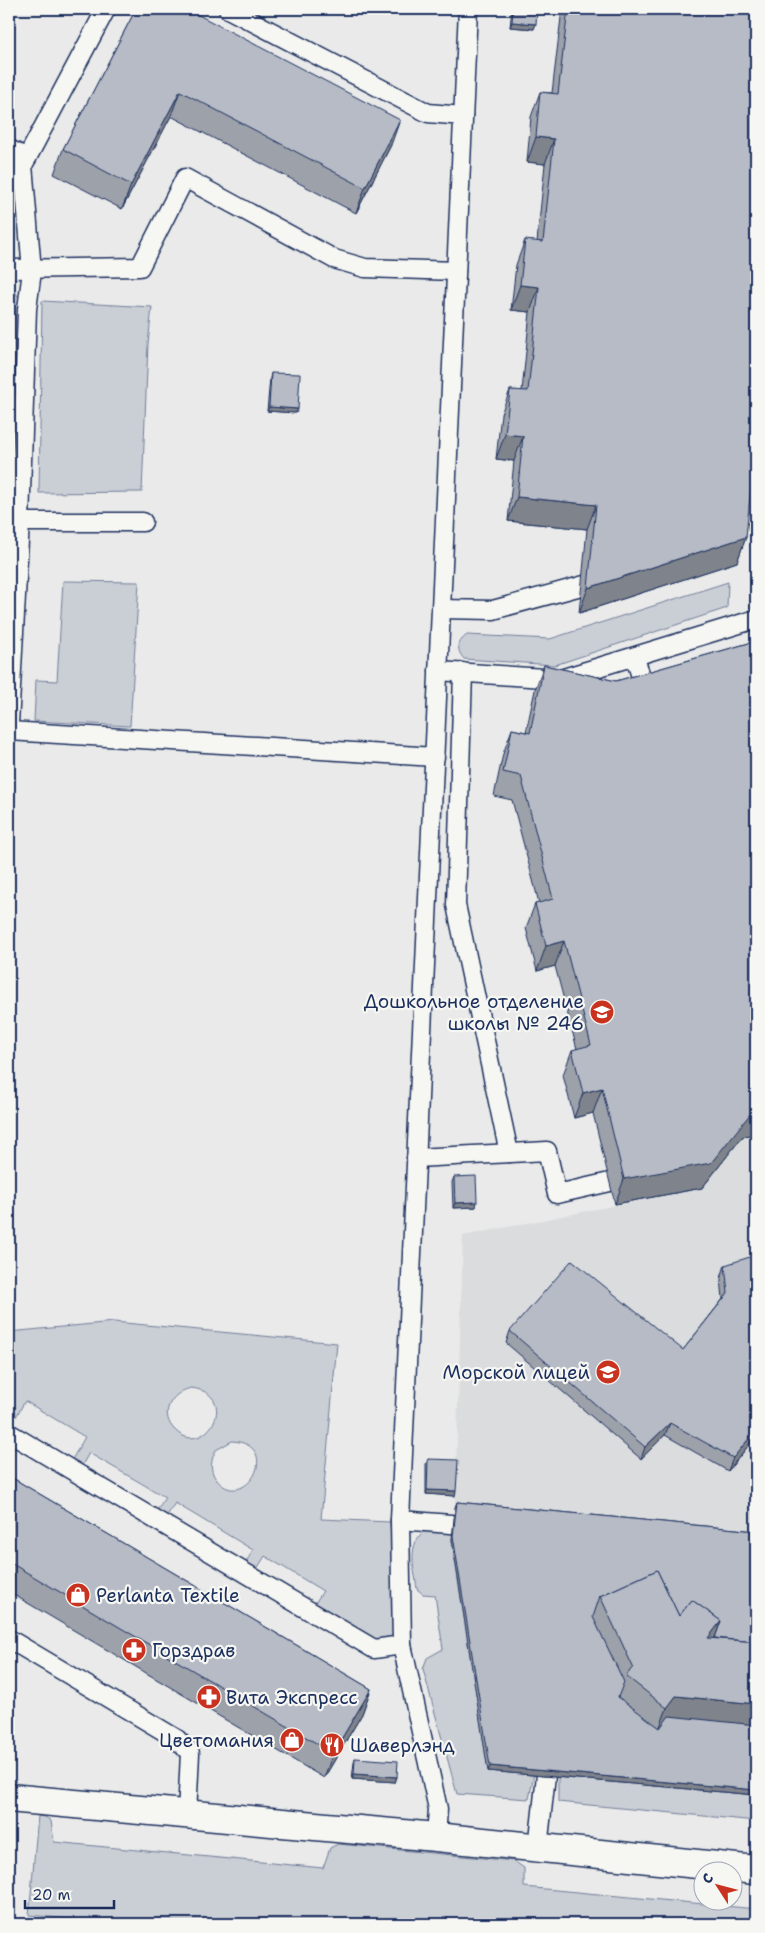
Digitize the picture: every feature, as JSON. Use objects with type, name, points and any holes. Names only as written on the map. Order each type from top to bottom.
[{"type":"street","points":[[9,1798],[187,1816],[436,1837],[756,1870]]},
{"type":"lane","points":[[9,724],[20,522],[28,309],[32,270],[23,166],[106,9]]},
{"type":"lane","points":[[228,9],[428,114],[463,116]]},
{"type":"lane","points":[[436,1837],[438,1809],[402,1645],[400,1520],[468,9]]},
{"type":"lane","points":[[9,149],[27,158]]},
{"type":"lane","points":[[9,269],[140,267],[185,178],[334,259],[365,268],[456,271]]},
{"type":"lane","points":[[20,522],[143,522]]},
{"type":"lane","points":[[441,609],[493,610],[582,587],[622,573]]},
{"type":"lane","points":[[438,671],[560,679],[635,658],[756,619]]},
{"type":"lane","points":[[635,658],[653,712]]},
{"type":"lane","points":[[463,672],[456,905],[509,1153]]},
{"type":"lane","points":[[9,731],[434,757]]},
{"type":"lane","points":[[416,1158],[547,1151],[557,1194],[646,1174]]},
{"type":"lane","points":[[9,1433],[374,1649],[402,1645]]},
{"type":"lane","points":[[400,1520],[454,1523],[492,1528]]},
{"type":"lane","points":[[9,1639],[177,1740],[190,1753],[187,1816]]},
{"type":"lane","points":[[538,1848],[546,1775]]},
{"type":"shaded area","points":[[9,292],[15,292],[27,309],[9,720]]},
{"type":"shaded area","points":[[42,301],[152,307],[148,344],[142,492],[39,493]]},
{"type":"shaded area","points":[[63,581],[139,582],[130,726],[34,721],[36,680],[57,681]]},
{"type":"shaded area","points":[[728,582],[727,608],[555,665],[464,659],[459,649],[460,643],[467,635],[550,639]]},
{"type":"shaded area","name":"Морской лицей","points":[[756,1133],[756,1536],[455,1507],[463,1236],[701,1188],[742,1137]]},
{"type":"shaded area","points":[[114,1322],[337,1343],[321,1519],[390,1522],[397,1646],[374,1649],[310,1611],[323,1591],[265,1556],[252,1577],[241,1571],[253,1550],[175,1503],[162,1524],[153,1518],[165,1497],[89,1453],[77,1474],[67,1468],[85,1437],[25,1401],[9,1429],[9,1403],[13,1395],[9,1393],[9,1332]],"holes":[[[191,1388],[207,1393],[215,1402],[217,1413],[213,1423],[206,1432],[196,1437],[185,1437],[173,1428],[167,1415],[170,1403],[174,1398],[184,1390]],[[232,1441],[248,1445],[256,1453],[258,1464],[254,1475],[247,1484],[238,1489],[227,1488],[216,1479],[212,1468],[212,1461],[216,1450]]]},
{"type":"shaded area","points":[[426,1529],[453,1531],[452,1540],[488,1770],[534,1774],[529,1799],[457,1794],[423,1669],[427,1658],[443,1649],[435,1595],[423,1594],[417,1589],[414,1572],[414,1549],[420,1535]]},
{"type":"shaded area","points":[[558,1776],[756,1794],[756,1821],[558,1802]]},
{"type":"shaded area","points":[[38,1816],[45,1817],[51,1821],[54,1842],[323,1868],[330,1848],[338,1844],[514,1861],[524,1868],[524,1887],[692,1903],[692,1910],[742,1910],[742,1908],[756,1909],[756,1924],[121,1924],[29,1915]]},
{"type":"building","points":[[136,9],[187,9],[400,120],[365,188],[180,91],[131,185],[63,149]]},
{"type":"building","points":[[513,9],[537,9],[536,24],[512,22]]},
{"type":"building","points":[[568,9],[756,9],[756,264],[753,290],[756,290],[756,436],[746,537],[588,588],[596,505],[517,497],[523,436],[505,434],[510,390],[528,391],[539,287],[520,285],[525,240],[543,242],[554,139],[536,137],[540,92],[558,94]]},
{"type":"building","points":[[271,373],[300,374],[298,409],[269,407]]},
{"type":"building","points":[[756,641],[756,1111],[751,1113],[711,1163],[624,1179],[602,1088],[583,1093],[572,1050],[591,1045],[564,941],[546,946],[535,904],[553,899],[521,776],[503,772],[512,729],[530,733],[544,665],[616,681]]},
{"type":"building","points":[[476,1176],[477,1202],[455,1203],[454,1177]]},
{"type":"building","points":[[756,1255],[756,1430],[733,1458],[670,1423],[645,1447],[510,1331],[572,1260],[683,1350],[728,1293],[725,1265]]},
{"type":"building","points":[[428,1459],[458,1460],[456,1491],[427,1490]]},
{"type":"building","points":[[9,1476],[371,1689],[333,1753],[9,1562]]},
{"type":"building","points":[[457,1502],[756,1531],[756,1642],[715,1638],[721,1621],[692,1600],[679,1616],[657,1570],[600,1596],[593,1617],[624,1682],[618,1697],[660,1728],[669,1716],[756,1725],[756,1790],[490,1766],[453,1536]]},
{"type":"building","points":[[657,1570],[679,1616],[692,1600],[721,1621],[708,1638],[756,1642],[756,1704],[676,1696],[667,1708],[626,1676],[633,1667],[600,1596]]},
{"type":"building","points":[[355,1758],[398,1761],[397,1777],[354,1774]]},
{"type":"place","name":"Дошкольное отделение школы № 246","points":[[602,1012]]},
{"type":"place","name":"Морской лицей","points":[[608,1372]]},
{"type":"place","name":"Perlanta Textile","points":[[78,1595]]},
{"type":"place","name":"Горздрав","points":[[134,1650]]},
{"type":"place","name":"Вита Экспресс","points":[[209,1697]]},
{"type":"place","name":"Цветомания","points":[[292,1740]]},
{"type":"place","name":"Шаверлэнд","points":[[332,1745]]}]
